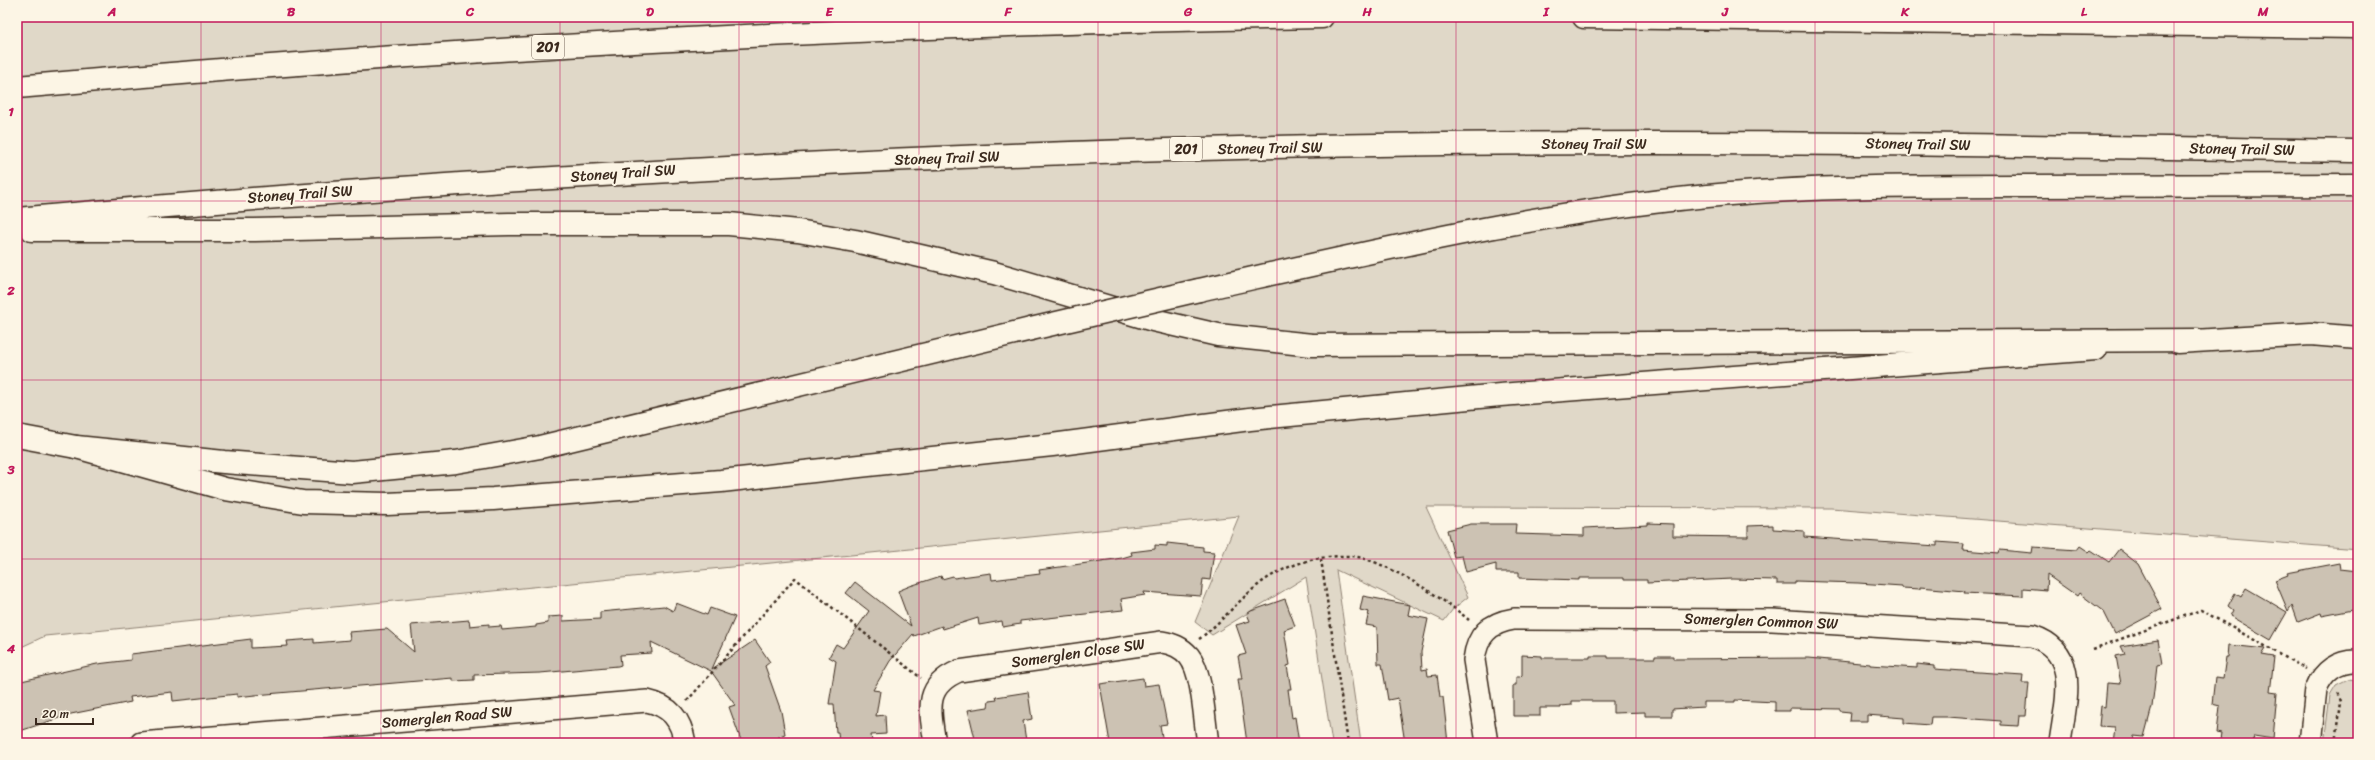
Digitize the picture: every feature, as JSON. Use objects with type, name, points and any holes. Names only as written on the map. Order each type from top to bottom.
[{"type":"main road","name":"201","points":[[17,87],[248,66],[678,39],[1080,23],[1322,17]]},
{"type":"main road","points":[[1584,17],[2358,27]]},
{"type":"main road","name":"Stoney Trail SW","points":[[17,219],[256,197],[727,166],[1243,148],[1830,142],[2358,151]]},
{"type":"main road","points":[[17,436],[76,447],[224,462],[352,472],[456,462],[540,446],[1199,290],[1430,239],[1542,217],[1645,203],[1732,194],[1868,187],[2358,185]]},
{"type":"main road","points":[[17,230],[255,230],[516,224],[729,224],[798,231],[855,241],[994,273],[1153,320],[1218,335],[1312,345],[2197,340]]},
{"type":"main road","points":[[76,447],[225,489],[302,502],[387,504],[493,499],[737,479],[1044,446],[1250,419],[1492,396],[1963,361],[2197,340],[2310,334],[2358,338]]},
{"type":"street","name":"Somerglen Common SW","points":[[1484,631],[1500,621],[1514,619],[1772,620],[2032,636],[2044,640],[2054,647],[2064,662],[2066,689],[2060,743]]},
{"type":"street","points":[[1484,631],[1475,648],[1474,660],[1486,743]]},
{"type":"street","name":"Somerglen Close SW","points":[[935,743],[930,710],[932,696],[935,690],[949,675],[959,671],[1151,642],[1174,644],[1183,650]]},
{"type":"street","points":[[1183,650],[1190,657],[1196,671],[1208,743]]},
{"type":"street","points":[[2310,743],[2316,689],[2319,681],[2335,665],[2343,662],[2358,661]]},
{"type":"street","name":"Somerglen Road SW","points":[[141,743],[190,741],[647,701],[668,709],[682,730],[685,743]]},
{"type":"path","points":[[1183,650],[1212,630],[1240,598],[1280,570],[1301,562],[1351,556],[1367,560],[1404,577],[1454,607],[1484,631]]},
{"type":"path","points":[[1321,559],[1348,743]]},
{"type":"path","points":[[674,716],[795,578],[935,690]]},
{"type":"path","points":[[2093,649],[2201,610],[2296,665]]},
{"type":"shaded area","points":[[17,17],[2358,17],[2358,549],[1831,508],[1426,507],[1468,597],[1453,609],[1444,621],[1336,570],[1361,743],[1332,743],[1306,577],[1212,635],[1195,622],[1239,516],[45,636],[17,649]]},
{"type":"shaded area","points":[[2348,679],[2358,680],[2358,743],[2324,743],[2330,695],[2336,685]]},
{"type":"building","points":[[1648,523],[1673,524],[1673,536],[1748,537],[1748,526],[1773,525],[1773,529],[1804,531],[1804,537],[1937,546],[1937,542],[1964,544],[1963,550],[1999,553],[2000,550],[2032,553],[2033,547],[2077,550],[2080,546],[2089,552],[2091,550],[2109,562],[2119,549],[2138,564],[2162,609],[2115,634],[2104,612],[2079,593],[2077,596],[2047,575],[2046,590],[2023,588],[2023,596],[1964,593],[1965,591],[1920,587],[1920,589],[1902,588],[1902,586],[1858,583],[1795,581],[1795,584],[1777,584],[1777,580],[1732,579],[1647,583],[1647,580],[1624,580],[1624,578],[1579,578],[1579,580],[1519,578],[1519,572],[1496,572],[1496,564],[1466,572],[1462,556],[1454,557],[1447,530],[1471,524],[1516,524],[1515,534],[1584,536],[1584,528],[1648,525]]},
{"type":"building","points":[[1167,543],[1203,547],[1203,551],[1214,552],[1210,580],[1203,579],[1201,596],[1144,592],[1145,595],[1121,599],[1123,610],[1020,621],[1020,624],[1003,627],[1002,621],[979,625],[978,618],[943,629],[942,626],[914,636],[913,634],[890,661],[873,690],[880,691],[876,716],[885,715],[886,734],[871,735],[872,741],[839,743],[838,732],[836,732],[834,704],[829,704],[836,661],[829,657],[836,644],[843,648],[869,611],[846,593],[855,582],[911,626],[898,591],[910,586],[941,576],[942,579],[953,576],[954,578],[991,573],[992,580],[1040,574],[1039,570],[1122,558],[1132,555],[1131,552],[1155,549],[1155,545],[1167,546]]},
{"type":"building","points":[[2339,563],[2340,569],[2358,571],[2358,609],[2322,616],[2321,613],[2298,622],[2292,605],[2288,611],[2275,580],[2288,575],[2287,573]]},
{"type":"building","points":[[2246,588],[2287,612],[2271,640],[2230,616],[2233,610],[2228,606],[2235,593],[2241,597]]},
{"type":"building","points":[[1363,596],[1410,605],[1408,615],[1428,619],[1421,652],[1422,670],[1427,669],[1428,676],[1437,675],[1440,697],[1443,697],[1448,743],[1405,743],[1398,698],[1388,700],[1382,664],[1378,664],[1377,627],[1366,625],[1369,612],[1360,610]]},
{"type":"building","points":[[1285,599],[1295,626],[1284,630],[1290,665],[1287,666],[1291,689],[1288,689],[1292,718],[1295,717],[1299,743],[1247,743],[1238,679],[1242,679],[1238,656],[1246,654],[1236,625],[1250,621],[1247,614],[1251,611]]},
{"type":"building","points":[[676,603],[707,615],[710,608],[735,617],[712,669],[755,640],[770,662],[765,666],[781,711],[785,734],[779,736],[780,743],[742,743],[729,707],[735,705],[711,671],[651,642],[652,653],[620,655],[621,665],[618,666],[540,673],[474,675],[474,680],[453,681],[453,678],[237,697],[237,694],[173,701],[172,692],[130,697],[131,702],[71,714],[17,732],[17,682],[97,664],[131,660],[131,654],[251,639],[251,648],[288,646],[287,641],[314,639],[314,643],[350,640],[349,632],[387,629],[414,652],[411,625],[469,620],[470,626],[489,624],[489,627],[501,626],[502,630],[536,627],[536,625],[548,623],[548,617],[563,616],[563,621],[600,619],[600,612],[664,606],[673,611]]},
{"type":"building","points":[[2158,640],[2162,664],[2157,665],[2152,707],[2144,737],[2134,736],[2133,743],[2113,743],[2115,727],[2099,726],[2101,706],[2105,707],[2107,683],[2121,684],[2116,656],[2125,654],[2121,646]]},
{"type":"building","points":[[2229,645],[2266,649],[2262,655],[2274,657],[2270,692],[2277,693],[2273,739],[2254,736],[2253,743],[2243,743],[2221,740],[2222,734],[2217,733],[2220,706],[2212,704],[2215,677],[2223,678]]},
{"type":"building","points":[[1522,655],[1542,656],[1542,658],[1590,658],[1590,656],[1608,656],[1608,658],[1655,658],[1655,656],[1673,656],[1673,659],[1809,658],[1870,665],[1917,668],[1917,664],[1934,666],[1934,669],[2023,675],[2022,683],[2029,683],[2026,716],[2019,716],[2018,726],[2001,725],[2001,721],[1948,717],[1931,717],[1930,725],[1904,723],[1904,718],[1867,715],[1867,721],[1849,721],[1850,712],[1840,711],[1840,709],[1790,708],[1790,711],[1775,711],[1775,702],[1735,700],[1735,702],[1704,702],[1704,707],[1672,709],[1672,716],[1645,716],[1645,712],[1613,713],[1613,701],[1572,701],[1572,705],[1561,706],[1561,708],[1540,708],[1540,716],[1513,716],[1513,685],[1516,685],[1516,677],[1520,677],[1522,675]]},
{"type":"building","points":[[1143,678],[1144,686],[1159,684],[1167,724],[1160,725],[1163,743],[1110,743],[1100,684]]},
{"type":"building","points":[[1028,692],[1032,719],[1023,721],[1026,741],[1024,741],[1024,743],[976,743],[968,710],[988,707],[989,701],[997,700],[996,697]]}]
